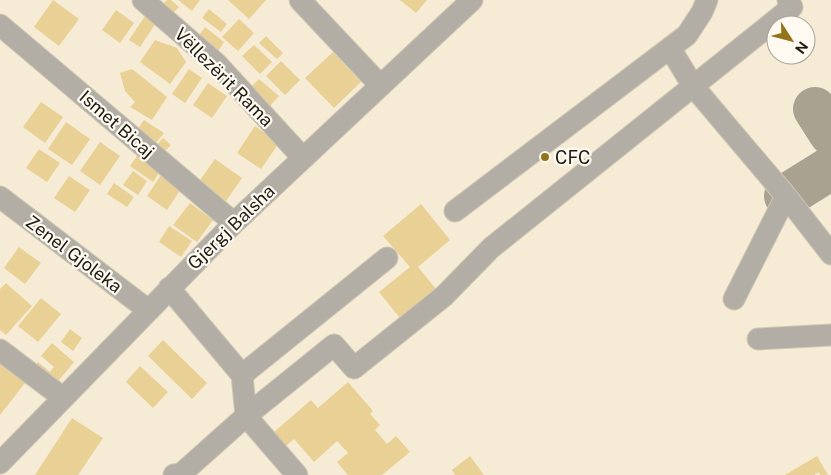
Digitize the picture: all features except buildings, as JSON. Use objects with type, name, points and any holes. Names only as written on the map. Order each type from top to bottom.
[{"type":"street","name":"Vëllezërit Rama","points":[[143,0],[217,64],[302,158]]},
{"type":"street","points":[[300,0],[379,84]]},
{"type":"street","points":[[455,211],[687,35],[702,12],[707,0]]},
{"type":"street","points":[[179,475],[246,416],[334,345],[354,368],[444,296],[491,248],[792,7],[788,0]]},
{"type":"street","name":"Gjergj Balsha","points":[[0,463],[62,397],[234,223],[469,1]]},
{"type":"street","name":"Ismet Bicaj","points":[[0,25],[234,223]]},
{"type":"street","points":[[670,48],[693,86],[786,196],[831,254]]},
{"type":"street","points":[[734,299],[786,196]]},
{"type":"street","name":"Zenel Gjoleka","points":[[0,198],[148,310]]},
{"type":"street","points":[[242,375],[387,258]]},
{"type":"street","points":[[169,288],[242,375],[246,416],[297,475]]},
{"type":"street","points":[[758,339],[831,335]]},
{"type":"street","points":[[0,350],[62,397]]},
{"type":"taxiway","points":[[815,109],[831,134]]},
{"type":"taxiway","points":[[786,196],[831,168]]},
{"type":"place","name":"CFC","points":[[545,157]]}]
